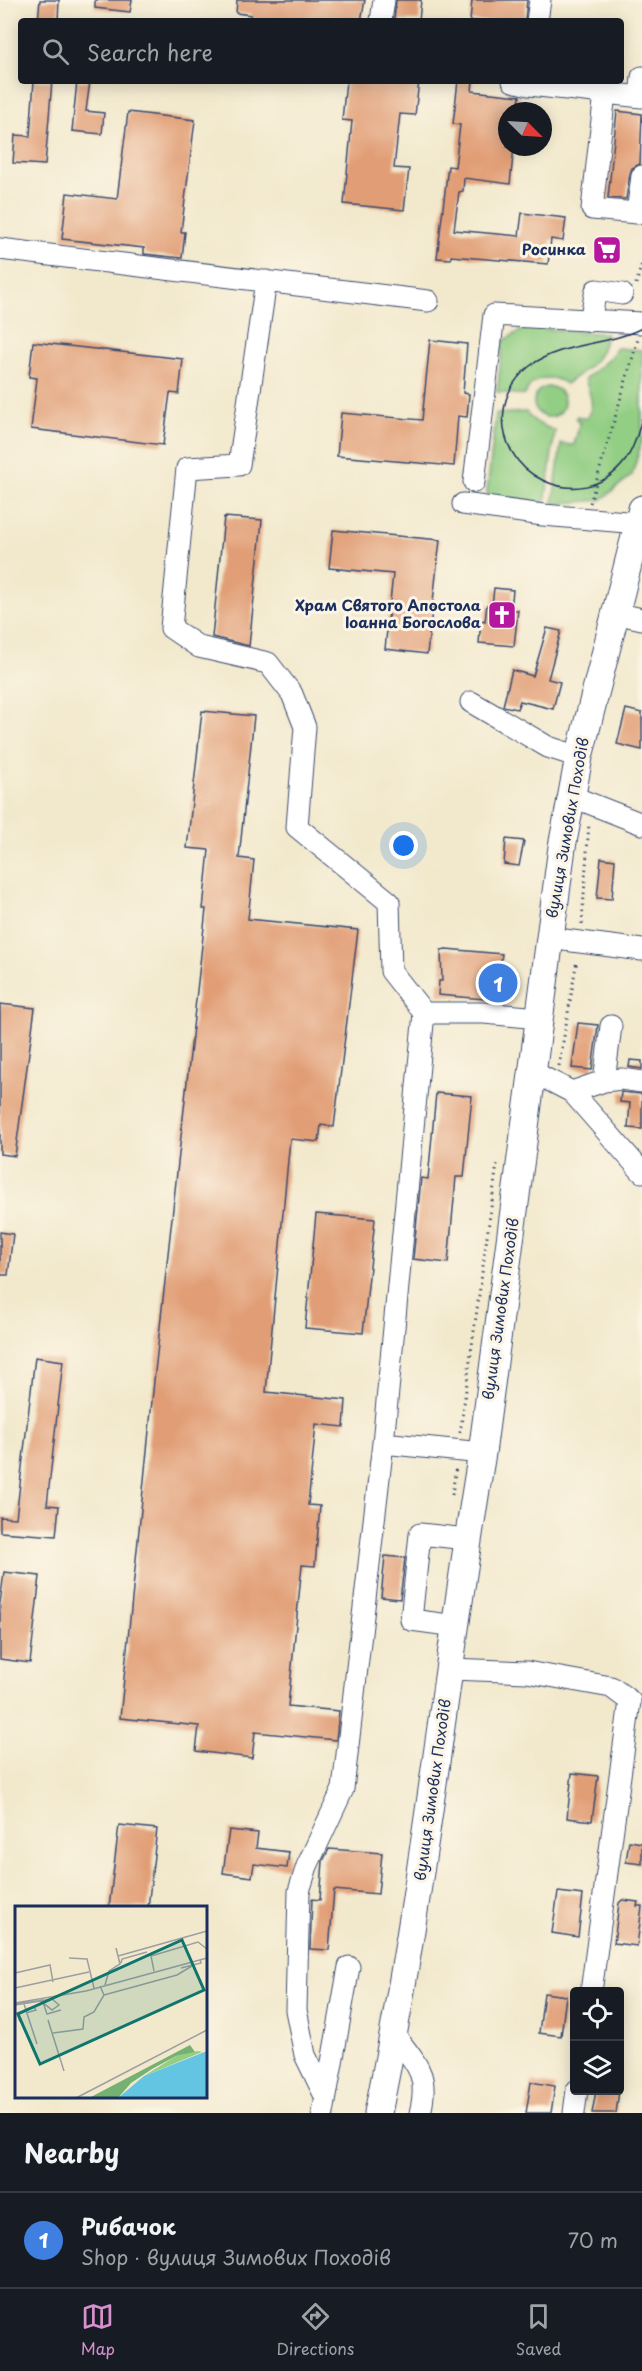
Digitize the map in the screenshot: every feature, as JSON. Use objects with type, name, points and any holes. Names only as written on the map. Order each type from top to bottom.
[{"type":"main road","name":"вулиця Зимових Походів","points":[[378,2113],[408,1956],[467,1539],[482,1453],[549,938],[581,800],[579,757],[640,516]]},
{"type":"lane","points":[[381,18],[384,0]]},
{"type":"lane","points":[[537,18],[540,0]]},
{"type":"lane","points":[[539,84],[605,93],[641,90]]},
{"type":"lane","points":[[605,93],[592,209],[637,213],[642,176]]},
{"type":"lane","points":[[0,249],[428,301]]},
{"type":"lane","points":[[266,281],[239,465],[187,468],[171,628],[199,647],[268,663],[292,694],[305,727],[297,828],[389,902],[391,971],[424,1013],[383,1443],[344,1789],[307,1866],[299,1891],[296,2010],[305,2055],[324,2105]]},
{"type":"lane","points":[[590,321],[596,290],[622,294]]},
{"type":"lane","points":[[474,482],[494,315],[642,323]]},
{"type":"lane","points":[[463,504],[586,519],[640,516]]},
{"type":"lane","points":[[615,613],[642,619]]},
{"type":"lane","points":[[471,702],[548,747],[579,757]]},
{"type":"lane","points":[[581,800],[642,824]]},
{"type":"lane","points":[[549,938],[642,950]]},
{"type":"lane","points":[[424,1013],[484,1013],[539,1018]]},
{"type":"lane","points":[[604,1081],[611,1026]]},
{"type":"lane","points":[[533,1072],[564,1088],[642,1172]]},
{"type":"lane","points":[[564,1088],[622,1079],[642,1082]]},
{"type":"lane","points":[[383,1443],[482,1453]]},
{"type":"lane","points":[[456,1626],[411,1620],[420,1534],[467,1539]]},
{"type":"lane","points":[[450,1670],[527,1672],[610,1687],[630,1701],[592,1987]]},
{"type":"lane","points":[[324,2105],[349,1967]]},
{"type":"lane","points":[[394,2034],[419,2068],[424,2081],[420,2113]]},
{"type":"lane","points":[[574,2113],[576,2095]]},
{"type":"path","points":[[586,519],[594,483],[633,355]]},
{"type":"path","points":[[564,1088],[584,908],[581,800]]},
{"type":"green space","points":[[527,327],[606,334],[597,358],[566,384],[548,378],[532,384],[525,395],[497,392],[503,341]]},
{"type":"green space","points":[[617,348],[642,350],[642,441],[632,475],[601,500],[553,504],[561,444],[574,445],[580,423],[576,419],[577,416],[586,419],[591,410],[592,404],[585,379],[610,358]]},
{"type":"green space","points":[[549,387],[560,391],[564,402],[560,413],[549,417],[538,413],[534,402],[538,391]]},
{"type":"green space","points":[[526,412],[536,422],[555,431],[545,504],[490,498],[487,492],[496,414]]},
{"type":"building","points":[[40,0],[59,0],[58,18],[38,18]]},
{"type":"building","points":[[95,0],[132,0],[130,12],[95,8]]},
{"type":"building","points":[[237,0],[365,0],[362,18],[250,18],[251,15],[236,13]]},
{"type":"building","points":[[396,0],[421,0],[419,18],[394,18]]},
{"type":"building","points":[[472,0],[527,0],[525,18],[470,18]]},
{"type":"building","points":[[34,84],[52,84],[45,165],[13,163],[15,135],[30,136]]},
{"type":"building","points":[[77,84],[90,84],[86,111],[104,113],[102,134],[72,131]]},
{"type":"building","points":[[346,84],[419,84],[415,115],[400,114],[394,168],[409,169],[404,210],[344,204],[352,121],[342,120]]},
{"type":"building","points":[[458,84],[473,84],[472,91],[520,96],[519,102],[498,102],[498,156],[513,156],[510,184],[464,178],[463,191],[459,192],[454,230],[519,236],[522,213],[566,218],[563,241],[551,239],[548,264],[451,256],[451,259],[437,258],[448,166],[455,167],[460,125],[453,124]]},
{"type":"building","points":[[617,111],[642,114],[640,164],[632,168],[626,199],[608,198]]},
{"type":"building","points":[[128,112],[195,120],[181,232],[185,232],[182,258],[144,254],[144,248],[62,239],[67,193],[117,199]]},
{"type":"building","points":[[430,340],[467,344],[463,393],[469,394],[467,417],[458,416],[454,466],[337,456],[341,413],[422,420]]},
{"type":"building","points":[[33,342],[183,359],[179,394],[170,393],[163,445],[31,429],[37,378],[29,377]]},
{"type":"building","points":[[224,517],[262,520],[249,646],[212,637]]},
{"type":"building","points":[[333,530],[440,540],[427,654],[385,649],[393,574],[329,568]]},
{"type":"building","name":"Храм Святого Апостола Іоанна Богослова","points":[[494,588],[513,590],[511,610],[518,610],[514,646],[479,643],[481,620],[485,621],[487,605],[492,606]]},
{"type":"building","points":[[547,628],[561,631],[548,679],[560,682],[553,709],[520,701],[517,709],[503,706],[512,670],[533,676]]},
{"type":"building","points":[[626,709],[642,713],[642,750],[617,744]]},
{"type":"building","points":[[202,711],[254,716],[239,858],[254,860],[248,919],[358,930],[334,1127],[321,1125],[319,1142],[290,1139],[266,1392],[346,1400],[344,1427],[316,1424],[308,1505],[320,1506],[315,1566],[302,1565],[288,1706],[339,1711],[336,1740],[255,1732],[252,1758],[196,1751],[199,1726],[120,1718],[154,1381],[206,909],[203,909],[209,850],[187,848]]},
{"type":"building","points":[[506,839],[524,841],[519,866],[504,864]]},
{"type":"building","points":[[601,858],[615,860],[612,899],[597,898]]},
{"type":"building","points":[[441,950],[502,954],[496,1000],[438,995],[439,981],[442,981]]},
{"type":"building","points":[[0,1004],[35,1008],[15,1156],[0,1154]]},
{"type":"building","points":[[578,1023],[598,1025],[592,1070],[572,1068]]},
{"type":"building","points":[[630,1060],[642,1061],[642,1069],[629,1067]]},
{"type":"building","points":[[621,1092],[642,1094],[642,1129],[628,1128],[630,1103],[620,1102]]},
{"type":"building","points":[[436,1093],[472,1096],[464,1177],[456,1177],[448,1263],[413,1259],[421,1178],[428,1179]]},
{"type":"building","points":[[316,1214],[375,1219],[363,1333],[305,1328]]},
{"type":"building","points":[[0,1232],[13,1234],[8,1275],[0,1275]]},
{"type":"building","points":[[35,1357],[63,1361],[47,1505],[59,1506],[56,1536],[0,1532],[0,1517],[16,1518]]},
{"type":"building","points":[[385,1556],[405,1558],[400,1599],[381,1597]]},
{"type":"building","points":[[4,1572],[40,1576],[30,1663],[0,1659],[0,1603]]},
{"type":"building","points":[[572,1773],[598,1776],[592,1821],[567,1818]]},
{"type":"building","points":[[119,1825],[157,1829],[148,1906],[109,1906]]},
{"type":"building","points":[[229,1830],[258,1833],[256,1848],[289,1852],[287,1868],[254,1864],[252,1877],[223,1873]]},
{"type":"building","points":[[629,1841],[642,1843],[642,1864],[626,1862]]},
{"type":"building","points":[[329,1849],[382,1853],[378,1894],[334,1890],[329,1950],[310,1949],[312,1899],[320,1900],[323,1861]]},
{"type":"building","points":[[558,1892],[583,1895],[578,1937],[552,1933]]},
{"type":"building","points":[[622,1900],[638,1902],[637,1906],[642,1906],[637,1946],[614,1943],[619,1903]]},
{"type":"building","points":[[544,1993],[566,1996],[561,2036],[539,2033]]},
{"type":"building","points":[[531,2082],[555,2086],[551,2113],[526,2113]]},
{"type":"building","points":[[595,2095],[618,2095],[616,2113],[592,2113]]},
{"type":"tram line","points":[[642,328],[614,338],[556,352],[530,366],[508,393],[504,429],[511,451],[525,468],[543,480],[564,487],[586,486],[607,478],[625,461],[633,446],[642,418]]},
{"type":"place","name":"Росинка","points":[[607,250]]},
{"type":"place","name":"Храм Святого Апостола Іоанна Богослова","points":[[502,615]]},
{"type":"place","name":"Рибачок","points":[[498,983]]}]
